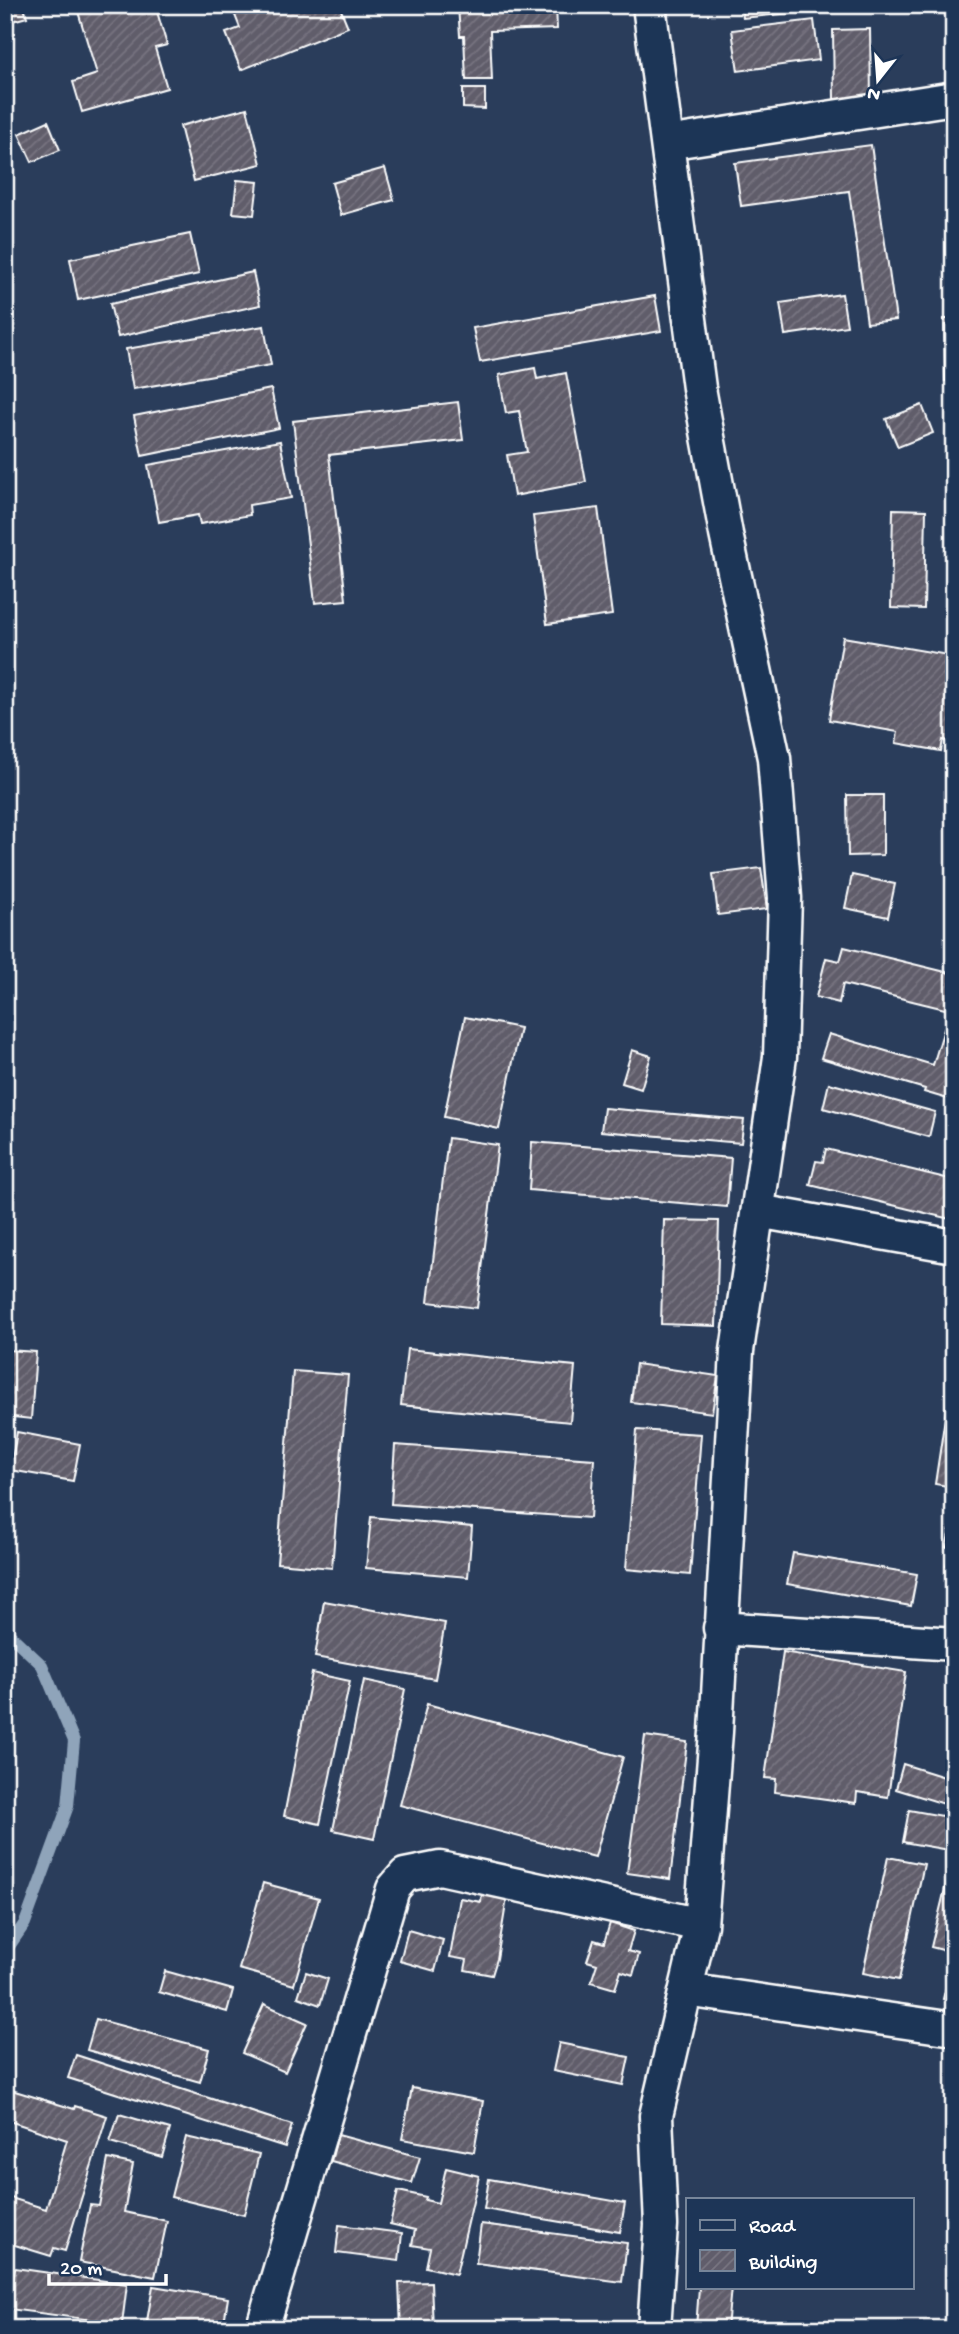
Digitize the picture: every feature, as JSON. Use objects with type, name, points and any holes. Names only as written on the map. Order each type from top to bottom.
[{"type":"street","points":[[649,5],[699,388],[726,534],[774,758],[785,898],[780,1058],[737,1351],[716,1732],[701,1925],[656,2116],[661,2225],[654,2329]]},
{"type":"street","points":[[667,143],[954,98]]},
{"type":"street","points":[[758,1211],[954,1246]]},
{"type":"street","points":[[720,1628],[954,1644]]},
{"type":"street","points":[[262,2329],[393,1889],[405,1875],[440,1868],[701,1925]]},
{"type":"street","points":[[686,1990],[954,2029]]},
{"type":"building","points":[[5,5],[23,5],[27,17],[5,23]]},
{"type":"building","points":[[76,5],[155,5],[167,45],[155,48],[167,88],[82,112],[73,82],[97,74]]},
{"type":"building","points":[[231,5],[339,5],[348,27],[241,70],[226,33],[240,28]]},
{"type":"building","points":[[458,5],[556,5],[557,29],[490,31],[492,80],[466,80],[464,36],[460,36]]},
{"type":"building","points":[[741,5],[800,5],[801,12],[743,18]]},
{"type":"building","points":[[814,20],[819,60],[738,71],[732,30]]},
{"type":"building","points":[[870,29],[871,99],[834,99],[833,30]]},
{"type":"building","points":[[463,89],[485,89],[485,109],[463,108]]},
{"type":"building","points":[[247,108],[261,164],[194,181],[180,126]]},
{"type":"building","points":[[48,121],[60,150],[32,162],[19,134]]},
{"type":"building","points":[[871,145],[896,320],[867,323],[849,191],[741,206],[735,163]]},
{"type":"building","points":[[385,168],[394,200],[341,215],[332,183]]},
{"type":"building","points":[[237,180],[258,182],[254,215],[233,213]]},
{"type":"building","points":[[190,234],[199,274],[78,300],[70,259]]},
{"type":"building","points":[[253,272],[260,305],[118,337],[110,304]]},
{"type":"building","points":[[842,294],[847,326],[785,335],[780,303]]},
{"type":"building","points":[[655,296],[661,331],[480,362],[473,328]]},
{"type":"building","points":[[944,319],[954,319],[954,381],[945,381]]},
{"type":"building","points":[[264,326],[271,365],[133,389],[126,349]]},
{"type":"building","points":[[535,368],[537,379],[566,373],[586,482],[514,496],[507,455],[527,452],[519,411],[506,413],[499,375]]},
{"type":"building","points":[[271,389],[279,428],[142,456],[134,416]]},
{"type":"building","points":[[458,402],[463,440],[329,455],[346,600],[315,603],[293,421]]},
{"type":"building","points":[[922,405],[933,433],[898,447],[886,419]]},
{"type":"building","points":[[280,441],[291,498],[249,505],[250,515],[200,524],[198,515],[159,522],[148,465]]},
{"type":"building","points":[[598,508],[612,615],[547,624],[533,516]]},
{"type":"building","points":[[893,509],[926,510],[924,609],[891,608]]},
{"type":"building","points":[[843,637],[954,656],[954,742],[943,740],[941,751],[896,743],[898,732],[829,720]]},
{"type":"building","points":[[847,795],[883,795],[883,855],[848,856]]},
{"type":"building","points":[[761,868],[767,909],[718,915],[713,874]]},
{"type":"building","points":[[852,875],[895,884],[888,917],[845,908]]},
{"type":"building","points":[[844,947],[954,974],[953,1011],[843,984],[839,1003],[816,997],[826,958],[840,961]]},
{"type":"building","points":[[465,1017],[520,1028],[499,1129],[444,1117]]},
{"type":"building","points":[[945,1026],[954,1029],[954,1101],[924,1092],[925,1089],[821,1058],[829,1034],[933,1065]]},
{"type":"building","points":[[632,1050],[651,1056],[641,1089],[622,1083]]},
{"type":"building","points":[[829,1083],[935,1112],[929,1137],[823,1108]]},
{"type":"building","points":[[604,1108],[744,1120],[741,1143],[601,1131]]},
{"type":"building","points":[[448,1138],[498,1145],[477,1308],[428,1302]]},
{"type":"building","points":[[532,1142],[731,1158],[727,1207],[529,1190]]},
{"type":"building","points":[[826,1149],[954,1180],[954,1220],[810,1185],[816,1161],[823,1162]]},
{"type":"building","points":[[664,1220],[719,1221],[716,1326],[661,1324]]},
{"type":"building","points":[[954,1339],[954,1370],[948,1369]]},
{"type":"building","points":[[407,1349],[575,1366],[570,1422],[401,1405]]},
{"type":"building","points":[[7,1350],[36,1352],[31,1419],[5,1416]]},
{"type":"building","points":[[636,1364],[718,1376],[712,1413],[631,1402]]},
{"type":"building","points":[[293,1371],[348,1375],[332,1568],[277,1563]]},
{"type":"building","points":[[949,1391],[954,1392],[954,1487],[935,1484]]},
{"type":"building","points":[[637,1430],[701,1434],[690,1575],[626,1569]]},
{"type":"building","points":[[17,1432],[80,1444],[73,1481],[10,1470]]},
{"type":"building","points":[[395,1445],[594,1459],[590,1518],[391,1504]]},
{"type":"building","points":[[954,1513],[954,1568],[946,1566],[950,1547],[946,1547]]},
{"type":"building","points":[[371,1517],[472,1527],[468,1577],[366,1568]]},
{"type":"building","points":[[793,1553],[917,1574],[911,1606],[787,1584]]},
{"type":"building","points":[[324,1601],[445,1623],[435,1679],[315,1657]]},
{"type":"building","points":[[783,1652],[906,1672],[888,1797],[857,1792],[856,1803],[775,1792],[776,1779],[765,1778]]},
{"type":"building","points":[[312,1673],[350,1681],[320,1824],[284,1816]]},
{"type":"building","points":[[364,1680],[405,1689],[374,1839],[333,1830]]},
{"type":"building","points":[[427,1704],[623,1757],[595,1857],[400,1805]]},
{"type":"building","points":[[645,1736],[687,1742],[670,1879],[627,1873]]},
{"type":"building","points":[[903,1764],[954,1780],[954,1807],[896,1789]]},
{"type":"building","points":[[909,1810],[954,1818],[954,1851],[903,1842]]},
{"type":"building","points":[[888,1857],[924,1864],[899,1980],[863,1973]]},
{"type":"building","points":[[950,1868],[954,1869],[954,1953],[931,1947]]},
{"type":"building","points":[[263,1883],[319,1898],[294,1985],[239,1969]]},
{"type":"building","points":[[482,1893],[507,1898],[492,1975],[465,1970],[467,1960],[450,1957],[460,1898],[481,1902]]},
{"type":"building","points":[[610,1923],[634,1931],[628,1951],[639,1954],[633,1975],[621,1971],[615,1989],[591,1982],[597,1964],[587,1961],[594,1940],[604,1943]]},
{"type":"building","points":[[408,1930],[443,1940],[435,1971],[400,1961]]},
{"type":"building","points":[[165,1971],[233,1990],[227,2012],[159,1992]]},
{"type":"building","points":[[950,1971],[954,1972],[954,2002],[943,1999]]},
{"type":"building","points":[[306,1972],[328,1979],[320,2005],[298,1997]]},
{"type":"building","points":[[264,2004],[307,2023],[285,2072],[242,2053]]},
{"type":"building","points":[[96,2019],[209,2049],[200,2082],[87,2050]]},
{"type":"building","points":[[559,2043],[629,2057],[623,2085],[553,2071]]},
{"type":"building","points":[[76,2055],[292,2125],[285,2147],[68,2078]]},
{"type":"building","points":[[5,2088],[107,2116],[65,2251],[54,2248],[51,2256],[5,2242],[5,2196],[46,2209],[67,2140],[9,2121],[5,2133]]},
{"type":"building","points":[[412,2088],[483,2101],[474,2152],[402,2139]]},
{"type":"building","points":[[119,2114],[170,2129],[162,2157],[110,2142]]},
{"type":"building","points":[[338,2135],[420,2157],[412,2183],[331,2161]]},
{"type":"building","points":[[186,2137],[259,2154],[244,2215],[171,2197]]},
{"type":"building","points":[[108,2159],[133,2164],[124,2212],[167,2221],[155,2277],[79,2262],[90,2205],[99,2206]]},
{"type":"building","points":[[446,2168],[479,2176],[456,2274],[426,2267],[430,2248],[412,2245],[415,2230],[390,2224],[398,2191],[426,2197],[425,2200],[438,2203]]},
{"type":"building","points":[[489,2179],[625,2203],[620,2232],[484,2209]]},
{"type":"building","points":[[481,2224],[627,2243],[622,2282],[476,2263]]},
{"type":"building","points":[[339,2225],[402,2233],[399,2261],[336,2253]]},
{"type":"building","points":[[15,2268],[127,2284],[122,2324],[9,2309]]},
{"type":"building","points":[[431,2282],[433,2329],[401,2329],[399,2283]]},
{"type":"building","points":[[153,2286],[228,2298],[223,2329],[146,2327]]},
{"type":"building","points":[[699,2288],[731,2288],[727,2329],[696,2328]]},
{"type":"waterway","points":[[5,1630],[42,1665],[74,1741],[68,1806],[25,1923],[5,1952]]}]
